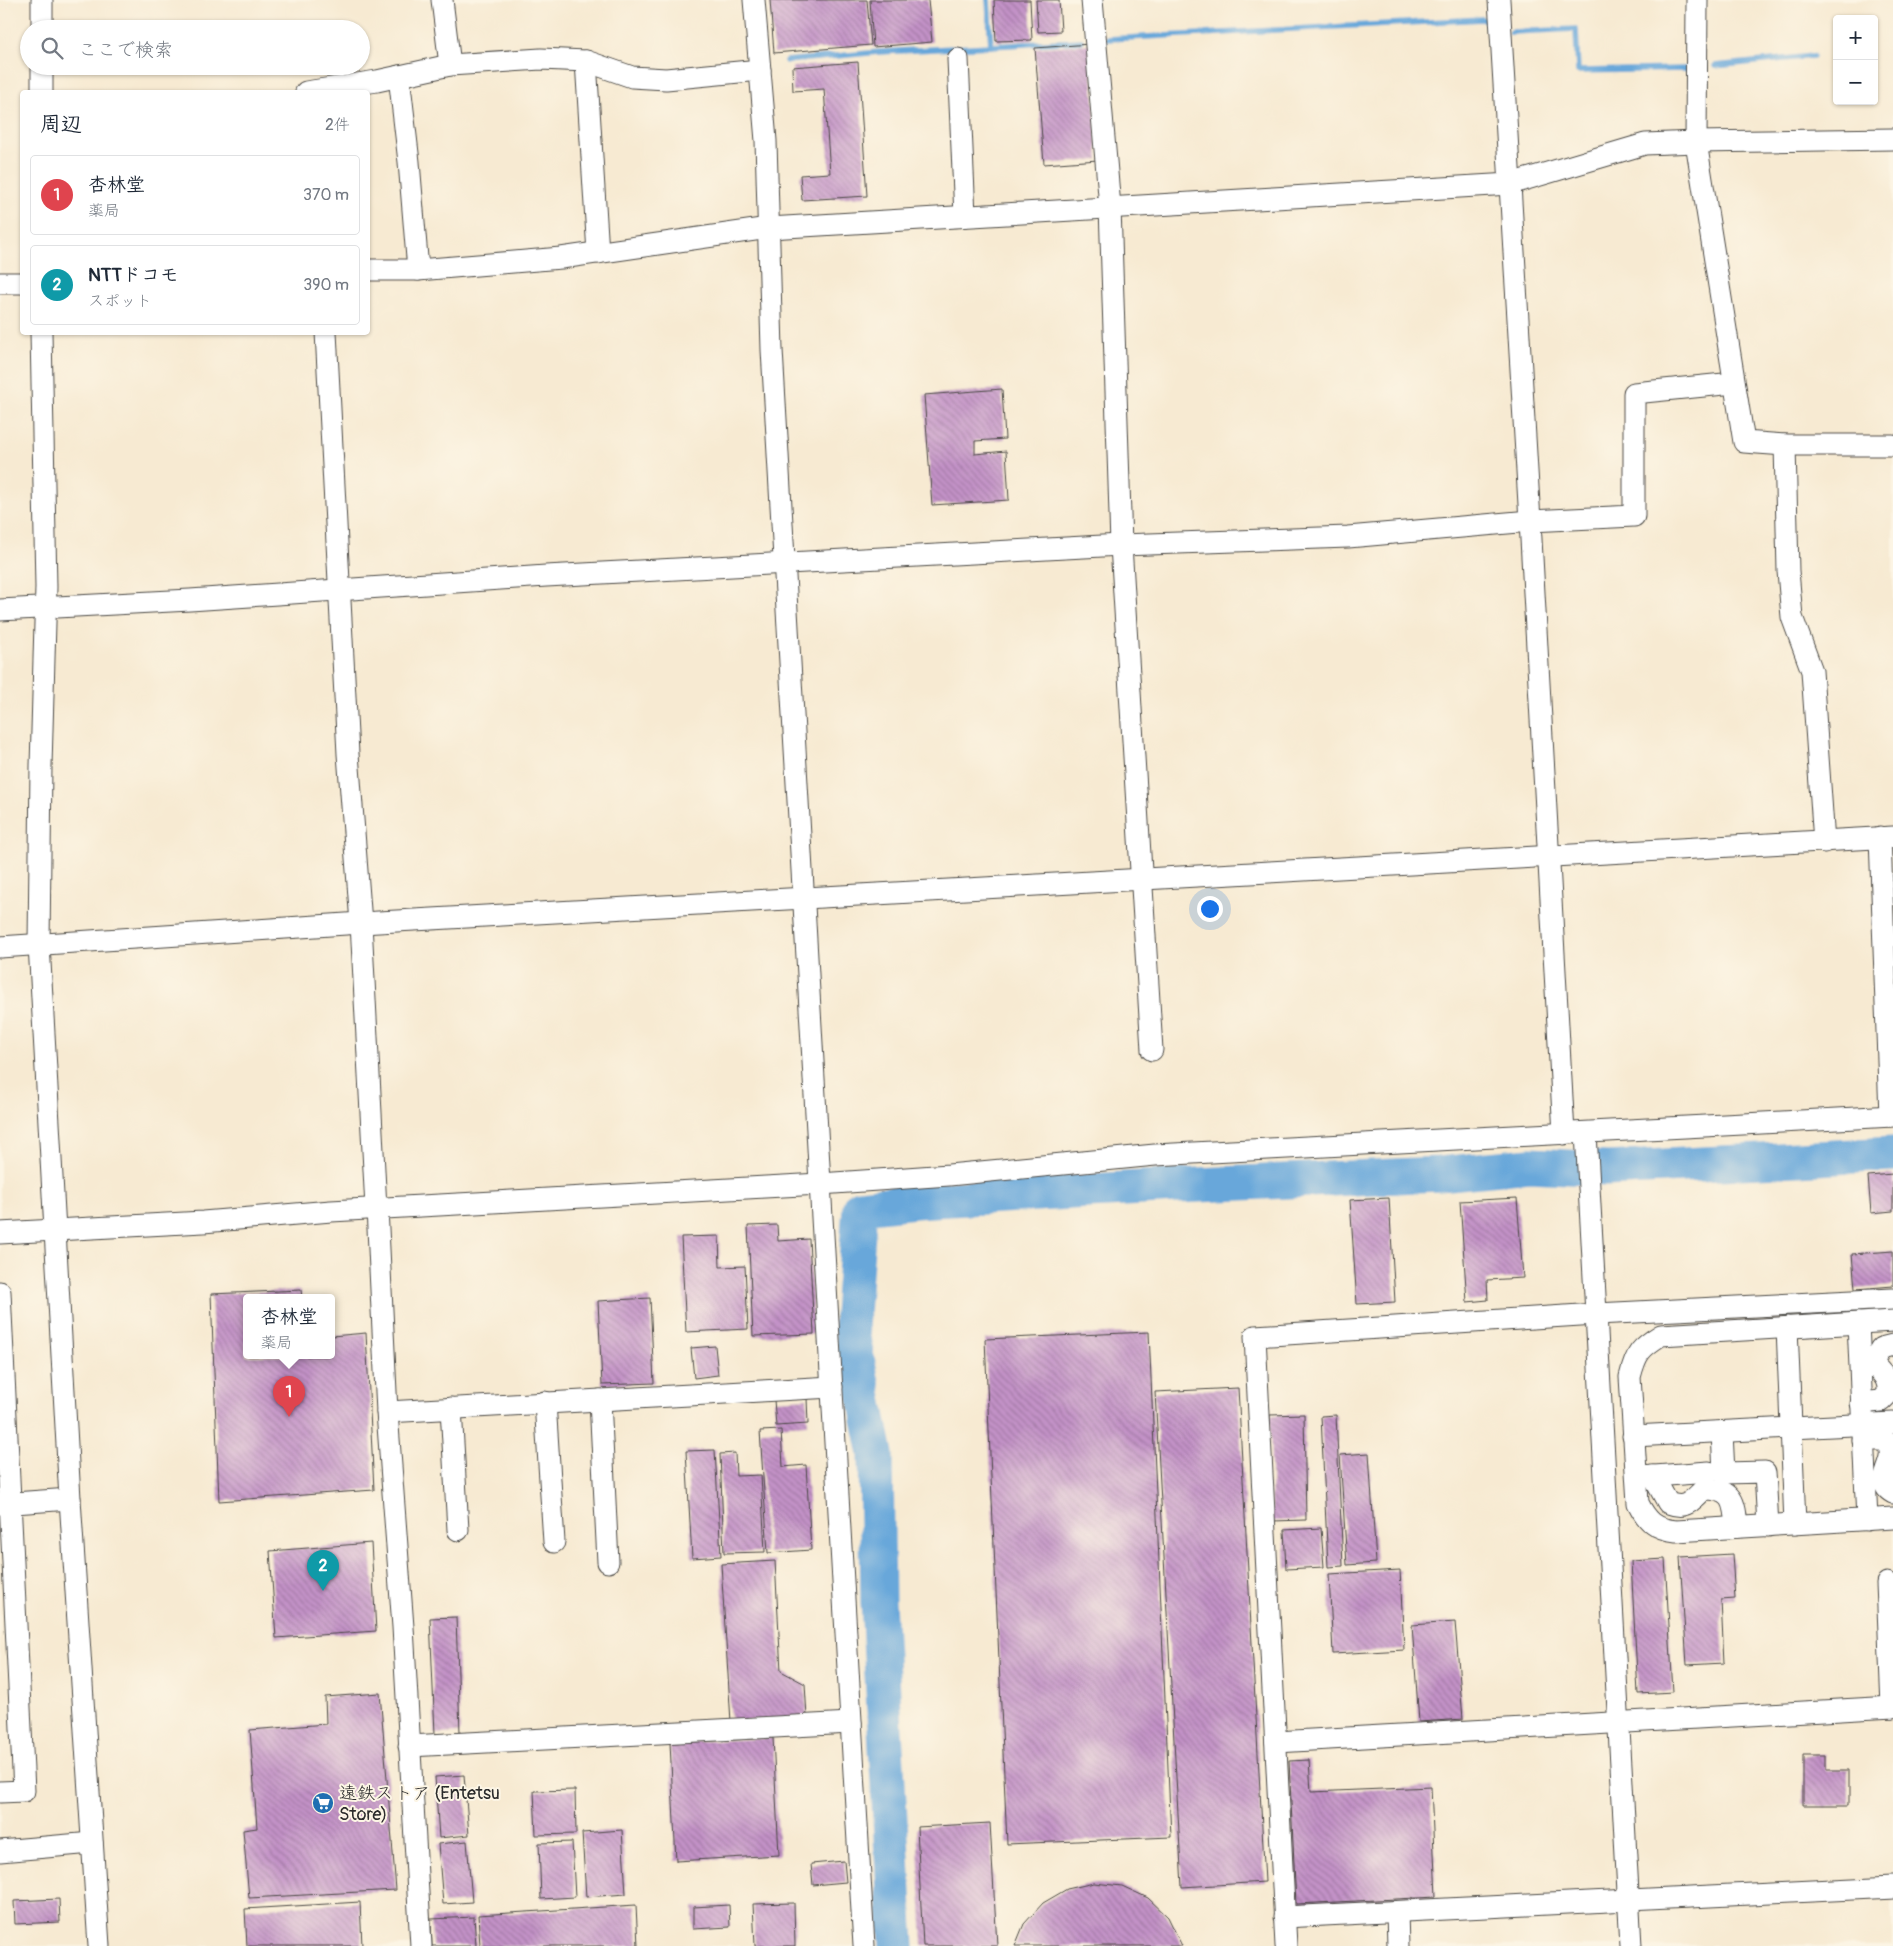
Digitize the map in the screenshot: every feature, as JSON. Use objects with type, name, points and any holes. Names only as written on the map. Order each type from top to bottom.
[{"type":"street","points":[[42,0],[42,20]]},
{"type":"street","points":[[442,0],[450,65]]},
{"type":"street","points":[[754,0],[766,141],[772,350],[864,1946]]},
{"type":"street","points":[[1092,0],[1110,207],[1121,545],[1152,1050]]},
{"type":"street","points":[[1499,0],[1564,1134]]},
{"type":"street","points":[[1697,0],[1696,142],[1744,442],[1784,445],[1893,444]]},
{"type":"street","points":[[318,90],[450,65],[540,59],[586,61],[632,77],[658,79],[760,70]]},
{"type":"street","points":[[958,59],[965,216]]},
{"type":"street","points":[[586,61],[598,253]]},
{"type":"street","points":[[42,75],[42,90]]},
{"type":"street","points":[[399,76],[409,162],[418,270]]},
{"type":"street","points":[[370,270],[418,270],[561,258],[768,228],[1510,184],[1645,144],[1893,139]]},
{"type":"street","points":[[0,283],[20,283]]},
{"type":"street","points":[[41,335],[45,607],[40,766],[39,944],[70,1499],[99,1946]]},
{"type":"street","points":[[326,335],[348,754],[361,923],[387,1412],[421,1946]]},
{"type":"street","points":[[0,610],[1121,545],[1348,537],[1530,521],[1634,516],[1634,393],[1734,383]]},
{"type":"street","points":[[1784,445],[1788,571],[1792,617],[1812,670],[1824,842]]},
{"type":"street","points":[[0,947],[361,923],[1887,837],[1892,1116],[1155,1155],[950,1175],[378,1218],[240,1220],[0,1233]]},
{"type":"street","points":[[1586,1133],[1617,1722],[1631,1946]]},
{"type":"street","points":[[0,1292],[8,1642],[24,1791],[0,1792]]},
{"type":"street","points":[[1286,1946],[1255,1336],[1596,1314],[1893,1299]]},
{"type":"street","points":[[1737,1527],[1735,1507],[1727,1493],[1717,1489],[1704,1489],[1688,1504],[1678,1507],[1668,1503],[1644,1477],[1633,1436],[1630,1377],[1634,1361],[1644,1345],[1661,1335],[1893,1321]]},
{"type":"street","points":[[1858,1323],[1867,1520]]},
{"type":"street","points":[[1786,1327],[1795,1524]]},
{"type":"street","points":[[1862,1422],[1888,1394],[1889,1383],[1876,1366],[1875,1358],[1881,1348],[1893,1345]]},
{"type":"street","points":[[387,1412],[832,1387]]},
{"type":"street","points":[[600,1400],[608,1562]]},
{"type":"street","points":[[545,1402],[554,1542]]},
{"type":"street","points":[[451,1408],[458,1530]]},
{"type":"street","points":[[1862,1422],[1882,1440],[1890,1444],[1892,1456],[1884,1476],[1885,1484],[1893,1493]]},
{"type":"street","points":[[1633,1436],[1791,1429],[1862,1422],[1893,1422]]},
{"type":"street","points":[[1722,1432],[1724,1474],[1765,1472],[1768,1526]]},
{"type":"street","points":[[1644,1477],[1709,1472]]},
{"type":"street","points":[[1644,1477],[1638,1503],[1645,1518],[1662,1530],[1676,1531],[1893,1518]]},
{"type":"street","points":[[5,1504],[70,1499]]},
{"type":"street","points":[[1276,1742],[1893,1707],[1887,1583]]},
{"type":"street","points":[[409,1746],[851,1723]]},
{"type":"street","points":[[0,1851],[92,1843]]},
{"type":"street","points":[[1284,1917],[1893,1887]]},
{"type":"street","points":[[1397,1912],[1398,1946]]},
{"type":"building","points":[[770,0],[867,0],[871,45],[774,53]]},
{"type":"building","points":[[870,0],[928,0],[932,42],[873,47]]},
{"type":"building","points":[[994,0],[1030,0],[1032,40],[996,41]]},
{"type":"building","points":[[1036,0],[1059,0],[1061,31],[1038,32]]},
{"type":"building","points":[[1090,44],[1098,160],[1044,164],[1035,48]]},
{"type":"building","points":[[858,62],[867,196],[802,200],[800,175],[830,173],[824,89],[793,91],[792,67]]},
{"type":"building","points":[[1002,389],[1005,439],[975,441],[975,454],[1006,451],[1009,500],[932,505],[924,395]]},
{"type":"building","points":[[1893,1174],[1893,1211],[1871,1213],[1868,1176]]},
{"type":"building","points":[[1389,1198],[1395,1302],[1357,1304],[1350,1200]]},
{"type":"building","points":[[1517,1198],[1523,1278],[1487,1280],[1488,1300],[1467,1302],[1460,1201]]},
{"type":"building","points":[[777,1225],[778,1241],[809,1239],[814,1334],[753,1336],[748,1226]]},
{"type":"building","points":[[719,1236],[720,1267],[745,1266],[748,1329],[686,1332],[681,1237]]},
{"type":"building","points":[[1893,1251],[1893,1286],[1855,1289],[1852,1254]]},
{"type":"building","points":[[301,1290],[302,1294],[243,1294],[243,1359],[335,1359],[335,1336],[366,1333],[374,1490],[219,1501],[211,1294]]},
{"type":"building","points":[[650,1298],[654,1383],[602,1385],[598,1301]]},
{"type":"building","points":[[1149,1332],[1171,1837],[1007,1844],[985,1339]]},
{"type":"building","points":[[715,1346],[718,1375],[694,1378],[691,1348]]},
{"type":"building","points":[[1238,1388],[1265,1882],[1182,1887],[1155,1392]]},
{"type":"building","points":[[807,1398],[808,1424],[776,1426],[774,1400]]},
{"type":"building","points":[[1304,1414],[1306,1520],[1272,1521],[1270,1415]]},
{"type":"building","points":[[1336,1415],[1343,1566],[1328,1567],[1321,1416]]},
{"type":"building","points":[[781,1430],[783,1467],[806,1465],[811,1550],[768,1553],[760,1431]]},
{"type":"building","points":[[715,1450],[721,1556],[692,1558],[686,1451]]},
{"type":"building","points":[[735,1453],[736,1476],[761,1475],[765,1552],[724,1553],[720,1454]]},
{"type":"building","points":[[1369,1453],[1376,1563],[1347,1565],[1340,1455]]},
{"type":"building","points":[[1321,1528],[1324,1567],[1286,1569],[1284,1530]]},
{"type":"building","points":[[371,1543],[376,1631],[276,1638],[270,1551]]},
{"type":"building","points":[[1732,1554],[1735,1599],[1721,1600],[1724,1663],[1687,1665],[1680,1557]]},
{"type":"building","points":[[1665,1559],[1673,1692],[1638,1694],[1631,1561]]},
{"type":"building","points":[[775,1561],[781,1671],[805,1684],[807,1717],[731,1722],[721,1564]]},
{"type":"building","points":[[1400,1570],[1404,1650],[1333,1654],[1329,1574]]},
{"type":"building","points":[[456,1617],[460,1733],[435,1734],[430,1618]]},
{"type":"building","points":[[1455,1622],[1463,1719],[1419,1722],[1412,1625]]},
{"type":"building","points":[[380,1693],[396,1890],[249,1898],[243,1830],[257,1828],[250,1730],[326,1724],[325,1697]]},
{"type":"building","points":[[773,1738],[779,1855],[676,1861],[670,1743]]},
{"type":"building","points":[[1803,1755],[1826,1755],[1826,1770],[1849,1770],[1849,1805],[1803,1805]]},
{"type":"building","points":[[1309,1760],[1311,1792],[1431,1787],[1436,1897],[1296,1904],[1289,1761]]},
{"type":"building","points":[[464,1775],[469,1835],[439,1838],[435,1777]]},
{"type":"building","points":[[575,1790],[576,1834],[536,1835],[534,1791]]},
{"type":"building","points":[[990,1823],[997,1946],[923,1946],[917,1827]]},
{"type":"building","points":[[622,1830],[626,1894],[586,1897],[582,1833]]},
{"type":"building","points":[[467,1841],[472,1902],[443,1904],[438,1844]]},
{"type":"building","points":[[572,1842],[575,1897],[541,1899],[539,1843]]},
{"type":"building","points":[[844,1861],[846,1882],[813,1885],[811,1864]]},
{"type":"building","points":[[1094,1883],[1122,1886],[1148,1898],[1168,1917],[1182,1946],[1015,1946],[1024,1924],[1043,1903],[1067,1889]]},
{"type":"building","points":[[59,1899],[60,1922],[15,1924],[14,1901]]},
{"type":"building","points":[[360,1902],[362,1946],[247,1946],[245,1909]]},
{"type":"building","points":[[794,1903],[795,1946],[755,1946],[753,1904]]},
{"type":"building","points":[[636,1905],[638,1946],[480,1946],[478,1915]]},
{"type":"building","points":[[729,1905],[730,1927],[693,1929],[693,1907]]},
{"type":"building","points":[[474,1917],[476,1946],[432,1946],[431,1919]]},
{"type":"waterway","points":[[988,0],[991,46]]},
{"type":"waterway","points":[[1107,39],[1483,19],[1486,21]]},
{"type":"waterway","points":[[1511,32],[1576,29],[1578,71],[1686,69]]},
{"type":"waterway","points":[[786,61],[879,52],[1081,41]]},
{"type":"waterway","points":[[1715,66],[1813,56]]},
{"type":"waterway","points":[[897,1946],[878,1602],[876,1454],[851,1328],[860,1207],[915,1201],[1177,1186],[1439,1174],[1530,1165],[1607,1169],[1893,1154]]},
{"type":"place","name":"杏林堂","points":[[289,1417]]},
{"type":"place","name":"NTTドコモ","points":[[323,1591]]},
{"type":"place","name":"遠鉄ストア (Entetsu Store)","points":[[323,1803]]}]
